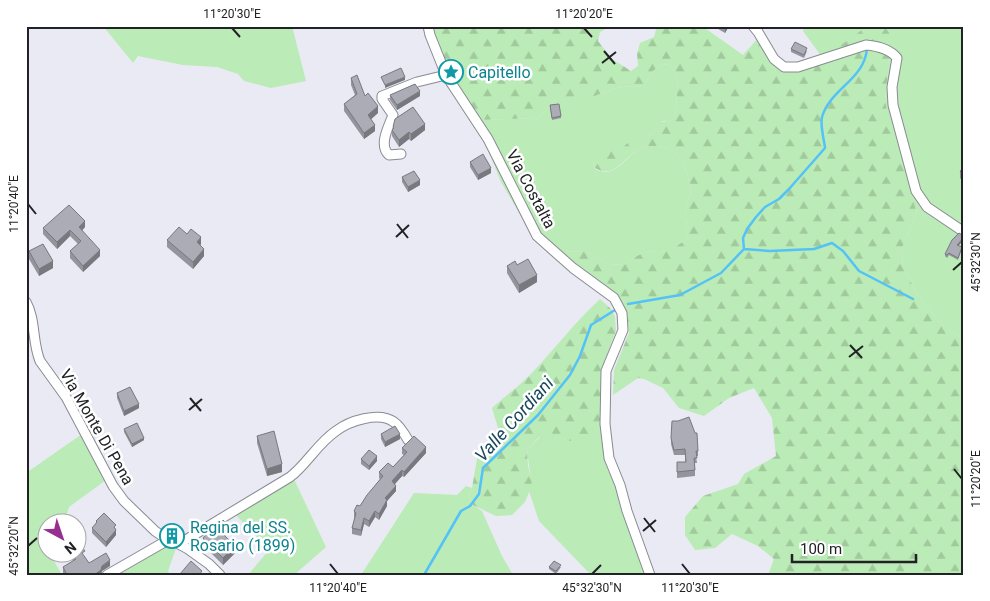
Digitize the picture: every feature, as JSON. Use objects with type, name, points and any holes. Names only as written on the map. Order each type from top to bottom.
[{"type":"street","name":"Via Costalta","points":[[428,26],[446,75],[488,139],[537,236],[573,268],[614,298],[622,314],[623,330],[606,371],[605,424],[609,458],[650,575]]},
{"type":"street","points":[[753,26],[774,59],[784,67],[798,67],[866,45],[878,46],[894,53],[897,58],[892,87],[894,105],[916,191],[927,207],[964,232]]},
{"type":"street","points":[[400,154],[388,154],[384,151],[383,144],[393,114],[382,99],[382,96],[418,82],[446,75]]},
{"type":"street","name":"Via Monte Di Pena","points":[[26,302],[32,319],[34,342],[38,356],[76,414],[113,486],[124,502],[155,531],[168,540]]},
{"type":"street","points":[[179,544],[299,471],[329,437],[346,425],[369,418],[386,418],[398,425],[408,440]]},
{"type":"street","points":[[107,575],[168,540],[179,544],[210,564],[220,575]]},
{"type":"green space","points":[[103,26],[292,26],[306,81],[271,88],[244,81],[238,74],[217,67],[183,65],[138,56],[133,63]]},
{"type":"green space","points":[[427,26],[611,26],[600,32],[598,41],[612,59],[631,71],[638,66],[637,54],[640,43],[654,37],[657,26],[702,26],[743,55],[759,37],[783,70],[824,60],[833,51],[866,27],[885,27],[891,36],[888,47],[890,56],[885,100],[890,126],[917,213],[902,248],[903,268],[918,295],[939,322],[964,340],[964,575],[768,575],[774,559],[758,546],[732,534],[715,548],[695,550],[685,535],[685,517],[703,496],[738,484],[744,474],[776,456],[772,418],[754,388],[729,398],[704,416],[679,408],[663,388],[644,379],[638,378],[613,395],[614,370],[629,333],[627,314],[623,304],[616,297],[562,252],[586,251],[609,264],[624,265],[636,256],[646,252],[670,250],[687,238],[686,208],[691,187],[682,162],[672,151],[658,146],[650,146],[635,152],[620,165],[609,171],[595,168],[593,162],[597,149],[620,149],[637,135],[651,135],[657,123],[675,118],[677,76],[670,65],[662,64],[653,71],[643,87],[633,86],[613,89],[567,109],[561,96],[538,118],[476,120],[443,72]]},
{"type":"green space","points":[[805,26],[869,26],[824,60],[803,31]]},
{"type":"green space","points":[[884,26],[964,26],[964,340],[939,322],[918,295],[903,268],[902,248],[917,213],[889,126],[885,100],[890,56]]},
{"type":"green space","points":[[662,64],[670,65],[677,76],[675,118],[663,121],[651,135],[639,136],[626,146],[610,150],[593,162],[595,169],[608,172],[617,168],[634,153],[650,146],[658,146],[672,151],[682,162],[691,187],[686,208],[687,238],[670,250],[646,252],[636,256],[624,265],[609,264],[586,251],[562,252],[535,240],[501,182],[476,120],[538,118],[561,96],[567,108],[613,89],[633,86],[643,87],[653,71]]},
{"type":"green space","points":[[600,299],[612,310],[615,317],[616,331],[602,368],[601,421],[589,435],[570,441],[554,437],[539,437],[527,450],[532,485],[525,502],[512,515],[496,516],[473,505],[469,496],[477,459],[498,428],[492,408],[530,375],[581,317]]},
{"type":"green space","points":[[601,421],[608,471],[622,488],[651,575],[591,575],[539,521],[529,491],[530,477],[527,450],[540,437],[554,437],[570,441]]},
{"type":"green space","points":[[82,434],[106,480],[69,507],[67,514],[38,514],[38,564],[56,564],[62,575],[26,575],[26,473]]},
{"type":"green space","points":[[293,477],[326,547],[294,575],[248,575],[269,550],[235,514]]},
{"type":"green space","points":[[466,486],[472,488],[469,496],[473,505],[482,511],[502,556],[513,575],[361,575],[414,493],[457,495]]},
{"type":"green space","points":[[165,533],[179,540],[168,571],[170,575],[104,575],[157,540]]},
{"type":"building","points":[[795,42],[807,48],[804,55],[791,49]]},
{"type":"building","points":[[401,68],[405,77],[385,85],[381,77]]},
{"type":"building","points":[[357,75],[365,96],[368,93],[378,106],[368,115],[375,125],[364,133],[344,104],[357,94],[351,78]]},
{"type":"building","points":[[415,84],[420,91],[397,105],[390,95]]},
{"type":"building","points":[[559,104],[561,116],[552,118],[550,105]]},
{"type":"building","points":[[413,107],[425,124],[411,134],[409,132],[399,140],[392,130],[395,119]]},
{"type":"building","points":[[483,154],[491,168],[478,175],[470,162]]},
{"type":"building","points":[[414,171],[420,180],[408,187],[402,177]]},
{"type":"building","points":[[69,205],[85,221],[79,227],[100,250],[83,266],[70,251],[81,241],[70,230],[57,242],[43,228]]},
{"type":"building","points":[[179,227],[187,234],[191,229],[201,237],[197,242],[204,249],[193,262],[167,240]]},
{"type":"building","points":[[959,233],[964,237],[957,245],[962,247],[958,258],[949,253],[945,254],[952,240]]},
{"type":"building","points":[[43,244],[53,261],[39,269],[29,251]]},
{"type":"building","points":[[528,259],[537,275],[519,285],[507,266],[515,261],[517,265]]},
{"type":"building","points":[[130,387],[139,404],[124,411],[117,393]]},
{"type":"building","points":[[689,417],[695,433],[697,433],[698,451],[696,451],[697,458],[694,458],[695,470],[677,472],[677,462],[686,462],[685,449],[674,450],[671,438],[672,421]]},
{"type":"building","points":[[137,423],[144,438],[132,444],[124,429]]},
{"type":"building","points":[[395,426],[400,434],[385,442],[381,434]]},
{"type":"building","points":[[274,431],[282,464],[267,469],[257,436]]},
{"type":"building","points":[[414,436],[426,447],[404,472],[402,470],[392,481],[396,486],[385,498],[387,500],[379,514],[375,511],[369,521],[364,518],[361,530],[352,528],[356,513],[354,511],[357,505],[360,506],[383,476],[379,472],[388,463],[393,467],[407,452],[402,448]]},
{"type":"building","points":[[369,450],[377,456],[369,466],[361,459]]},
{"type":"building","points":[[104,513],[116,525],[114,527],[116,530],[106,542],[92,528]]},
{"type":"building","points":[[223,520],[228,525],[221,532],[235,546],[223,558],[203,538],[217,521],[219,524]]},
{"type":"building","points":[[106,553],[110,560],[94,575],[67,575],[63,567],[68,564],[88,564],[88,562],[89,563]]},
{"type":"building","points":[[191,561],[202,571],[199,575],[181,575],[180,574]]},
{"type":"building","points":[[554,561],[561,565],[556,571],[549,567]]},
{"type":"waterway","name":"Valle Cordiani","points":[[628,304],[680,295],[721,273],[744,249],[743,238],[756,217],[765,207],[779,199],[825,148],[822,117],[826,107],[860,69],[865,60],[867,49]]},
{"type":"waterway","points":[[744,249],[770,251],[814,249],[832,243],[843,251],[859,271],[913,299]]},
{"type":"waterway","name":"Valle Cordiani","points":[[424,575],[461,511],[470,506],[479,494],[483,468],[538,415],[570,375],[580,356],[591,325],[615,310]]},
{"type":"place","name":"Capitello","points":[[451,72]]},
{"type":"place","name":"Regina del SS. Rosario (1899)","points":[[172,536]]}]
